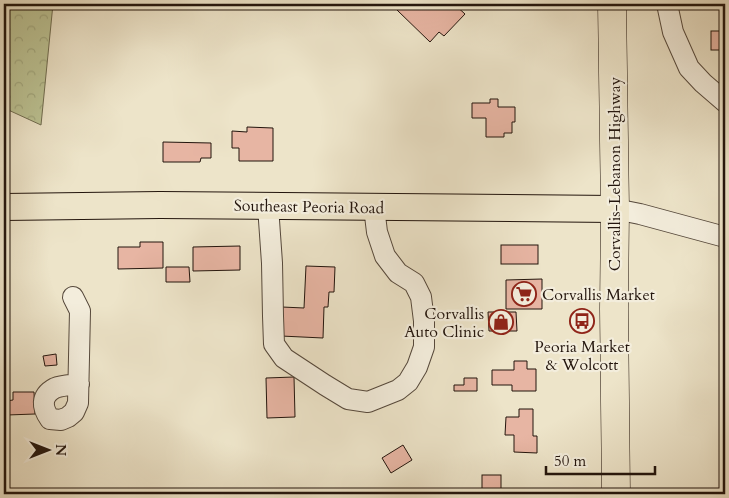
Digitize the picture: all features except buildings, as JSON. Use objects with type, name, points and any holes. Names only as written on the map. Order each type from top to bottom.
[{"type":"highway","name":"Corvallis-Lebanon Highway","points":[[612,4],[616,494]]},
{"type":"main road","name":"Southeast Peoria Road","points":[[4,207],[160,205],[615,210]]},
{"type":"street","points":[[667,4],[673,32],[689,68],[702,83],[725,102]]},
{"type":"street","points":[[268,206],[272,263],[274,344],[284,358],[325,385],[348,399],[368,402],[398,390],[408,382],[417,367],[424,347],[424,321],[420,297],[414,283],[398,273],[385,256],[377,232],[374,207]]},
{"type":"street","points":[[615,210],[646,215],[725,237]]},
{"type":"street","points":[[73,297],[80,312],[79,384]]},
{"type":"green space","points":[[4,4],[53,4],[41,125],[4,108]]},
{"type":"place","name":"Corvallis Market","points":[[524,294]]},
{"type":"place","name":"Peoria Market & Wolcott","points":[[582,321]]},
{"type":"place","name":"Corvallis Auto Clinic","points":[[501,322]]}]
